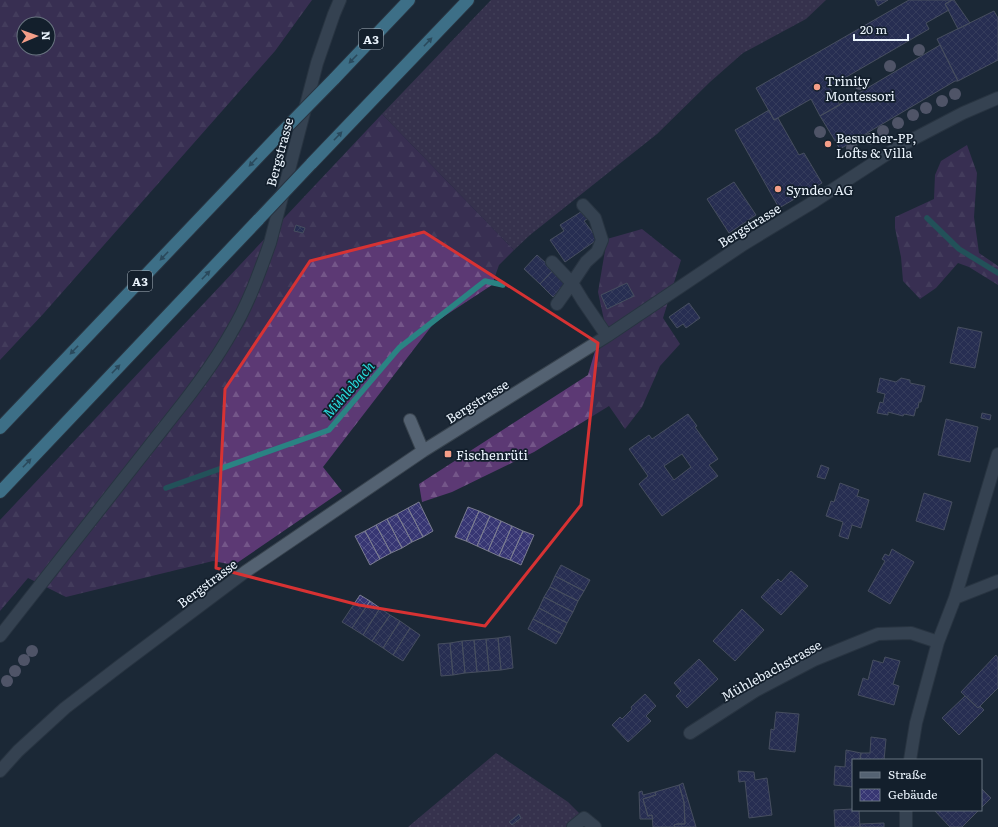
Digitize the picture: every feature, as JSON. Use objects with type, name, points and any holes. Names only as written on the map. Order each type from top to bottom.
[{"type":"highway","name":"A3","points":[[0,428],[409,0]]},
{"type":"highway","points":[[0,492],[468,0]]},
{"type":"street","name":"Bergstrasse","points":[[0,636],[184,402],[212,364],[232,332],[247,302],[270,243],[317,63],[340,0]]},
{"type":"street","name":"Bergstrasse","points":[[0,771],[18,751],[65,708],[120,665],[245,572],[423,451],[607,336],[744,244],[815,201],[898,147],[963,113],[998,98]]},
{"type":"street","points":[[557,304],[586,262],[597,252],[602,240],[595,218],[583,205]]},
{"type":"street","points":[[552,262],[572,283],[607,336]]},
{"type":"street","points":[[410,420],[423,451]]},
{"type":"street","points":[[910,759],[916,723],[938,642],[955,598],[998,454]]},
{"type":"street","points":[[955,598],[998,581]]},
{"type":"street","name":"Mühlebachstrasse","points":[[690,733],[755,692],[807,664],[878,634],[911,633],[938,642]]},
{"type":"street","points":[[906,811],[906,827]]},
{"type":"street","points":[[573,827],[584,818],[595,827]]},
{"type":"highlighted area","points":[[424,232],[598,343],[581,505],[485,626],[359,605],[216,568],[225,389],[310,261]]},
{"type":"shaded area","points":[[491,0],[826,0],[806,19],[743,53],[710,82],[657,134],[530,235],[514,250],[382,114]]},
{"type":"shaded area","points":[[496,753],[568,802],[584,818],[573,827],[408,827]]},
{"type":"green space","points":[[0,0],[312,0],[275,51],[44,313],[0,360]]},
{"type":"green space","points":[[382,114],[514,250],[499,265],[492,285],[434,323],[323,467],[342,491],[234,565],[213,561],[66,597],[28,578],[0,611],[0,520]]},
{"type":"green space","points":[[967,145],[977,173],[974,217],[979,253],[998,266],[998,285],[969,267],[958,263],[936,288],[920,299],[903,281],[901,257],[895,228],[895,217],[934,199],[935,175],[941,161]]},
{"type":"green space","points":[[642,229],[681,260],[663,318],[680,344],[660,366],[642,407],[625,429],[609,406],[534,452],[452,492],[422,502],[419,484],[588,375],[604,320],[598,292],[607,239]]},
{"type":"building","points":[[875,0],[888,0],[878,6]]},
{"type":"building","points":[[909,0],[952,0],[945,4],[949,10],[926,23],[929,29],[829,87],[840,105],[820,116],[811,99],[774,120],[756,88]]},
{"type":"building","points":[[954,0],[970,23],[958,29],[945,4]]},
{"type":"building","points":[[994,11],[998,18],[998,60],[958,81],[937,39]]},
{"type":"building","points":[[940,45],[958,81],[955,81],[840,149],[820,116]]},
{"type":"building","points":[[769,110],[774,120],[778,118],[799,155],[804,153],[822,183],[779,208],[735,130]]},
{"type":"building","points":[[734,182],[756,215],[729,233],[707,199]]},
{"type":"building","points":[[584,210],[590,217],[584,221],[598,239],[565,262],[550,240],[564,231],[560,225]]},
{"type":"building","points":[[296,225],[305,228],[303,233],[294,231]]},
{"type":"building","points":[[537,255],[548,265],[556,267],[540,284],[524,269]]},
{"type":"building","points":[[556,267],[567,283],[553,297],[540,284]]},
{"type":"building","points":[[627,283],[634,296],[607,309],[601,295]]},
{"type":"building","points":[[689,303],[700,318],[686,328],[683,324],[677,328],[669,317]]},
{"type":"building","points":[[958,327],[982,332],[975,368],[950,363]]},
{"type":"building","points":[[880,378],[896,382],[901,378],[910,380],[910,383],[925,386],[921,402],[919,402],[918,408],[916,408],[914,416],[904,414],[903,416],[888,412],[888,415],[877,413],[880,402],[883,403],[885,394],[877,392]]},
{"type":"building","points":[[982,413],[991,415],[990,420],[981,418]]},
{"type":"building","points":[[688,414],[697,426],[695,427],[718,459],[709,465],[718,476],[662,516],[639,484],[648,476],[629,449],[649,435],[652,439]],"holes":[[[682,454],[691,467],[674,480],[664,466]]]},
{"type":"building","points":[[946,419],[978,427],[970,462],[938,455]]},
{"type":"building","points":[[821,465],[829,468],[825,479],[817,477]]},
{"type":"building","points":[[840,483],[859,490],[857,496],[869,500],[861,528],[852,525],[848,539],[839,536],[843,522],[826,516],[831,501],[834,502]]},
{"type":"building","points":[[924,493],[952,502],[944,530],[916,521]]},
{"type":"building","points":[[419,502],[433,531],[423,537],[408,508]]},
{"type":"building","points":[[468,507],[479,511],[466,541],[455,537]]},
{"type":"building","points":[[408,508],[423,537],[412,542],[397,514]]},
{"type":"building","points":[[479,511],[490,516],[477,546],[466,541]]},
{"type":"building","points":[[397,514],[412,542],[402,548],[387,519]]},
{"type":"building","points":[[490,516],[501,521],[488,551],[477,546]]},
{"type":"building","points":[[387,519],[402,548],[391,553],[376,525]]},
{"type":"building","points":[[501,521],[512,526],[499,556],[488,551]]},
{"type":"building","points":[[376,525],[391,553],[380,559],[365,531]]},
{"type":"building","points":[[512,526],[523,531],[510,560],[499,556]]},
{"type":"building","points":[[365,531],[380,559],[370,565],[355,536]]},
{"type":"building","points":[[523,531],[534,535],[521,565],[510,560]]},
{"type":"building","points":[[892,549],[914,562],[890,604],[868,591],[885,561],[882,559],[885,554],[889,556]]},
{"type":"building","points":[[561,565],[590,580],[584,591],[555,576]]},
{"type":"building","points":[[791,571],[808,586],[781,615],[761,597],[778,579],[781,582]]},
{"type":"building","points":[[555,576],[584,591],[578,601],[550,587]]},
{"type":"building","points":[[550,587],[578,601],[573,612],[544,597]]},
{"type":"building","points":[[360,595],[370,601],[352,628],[342,622]]},
{"type":"building","points":[[544,597],[573,612],[567,623],[539,608]]},
{"type":"building","points":[[370,601],[380,608],[363,635],[352,628]]},
{"type":"building","points":[[380,608],[390,615],[372,641],[363,635]]},
{"type":"building","points":[[539,608],[567,623],[562,634],[533,619]]},
{"type":"building","points":[[742,609],[764,630],[735,661],[713,641]]},
{"type":"building","points":[[390,615],[400,621],[383,648],[372,641]]},
{"type":"building","points":[[533,619],[562,634],[556,644],[528,629]]},
{"type":"building","points":[[400,621],[410,628],[393,655],[383,648]]},
{"type":"building","points":[[410,628],[420,635],[403,661],[393,655]]},
{"type":"building","points":[[510,636],[513,668],[501,670],[498,638]]},
{"type":"building","points":[[498,638],[501,670],[489,671],[486,639]]},
{"type":"building","points":[[486,639],[489,671],[477,672],[474,640]]},
{"type":"building","points":[[474,640],[477,672],[465,673],[462,641]]},
{"type":"building","points":[[462,641],[465,673],[453,675],[450,643]]},
{"type":"building","points":[[450,643],[453,675],[441,676],[438,644]]},
{"type":"building","points":[[996,655],[998,658],[998,688],[978,708],[961,692]]},
{"type":"building","points":[[885,657],[900,661],[893,684],[899,686],[894,705],[858,695],[863,678],[868,680],[873,660],[883,663]]},
{"type":"building","points":[[699,659],[718,679],[687,708],[676,696],[681,691],[674,683]]},
{"type":"building","points":[[645,694],[656,706],[646,716],[651,721],[628,742],[612,725],[620,717],[622,719],[632,709],[631,707]]},
{"type":"building","points":[[965,696],[978,708],[980,706],[984,710],[959,735],[942,718]]},
{"type":"building","points":[[776,712],[799,714],[795,752],[769,749],[771,729],[774,730]]},
{"type":"building","points":[[871,737],[886,739],[884,759],[860,759],[861,753],[870,753]]},
{"type":"building","points":[[846,750],[861,753],[860,759],[852,759],[852,787],[834,785],[835,766],[845,767]]},
{"type":"building","points":[[738,771],[754,772],[755,780],[767,778],[772,815],[749,818],[745,781],[739,782]]},
{"type":"building","points":[[683,783],[696,827],[675,827],[674,825],[685,824],[684,802],[679,785]]},
{"type":"building","points":[[679,785],[684,802],[685,824],[677,824],[674,825],[675,827],[653,827],[652,815],[648,816],[643,799],[656,795],[655,792]]},
{"type":"building","points":[[982,789],[991,798],[982,807]]},
{"type":"building","points":[[642,791],[643,795],[655,792],[656,795],[643,799],[648,816],[652,815],[653,819],[640,819],[639,792]]},
{"type":"building","points":[[852,809],[852,811],[859,811],[860,827],[835,827],[834,810]]},
{"type":"building","points":[[935,811],[978,811],[962,827],[950,827]]},
{"type":"building","points":[[519,814],[521,818],[512,825],[509,822]]},
{"type":"building","points":[[884,823],[884,827],[860,827],[860,824]]},
{"type":"waterway","name":"Mühlebach","points":[[927,218],[959,249],[998,273]]},
{"type":"waterway","name":"Mühlebach","points":[[166,488],[329,430],[399,348],[485,281],[503,285]]},
{"type":"place","name":"Trinity Montessori","points":[[817,87]]},
{"type":"place","name":"Besucher-PP, Lofts & Villa","points":[[828,144]]},
{"type":"place","name":"Syndeo AG","points":[[778,189]]},
{"type":"place","name":"Fischenrüti","points":[[448,454]]}]
